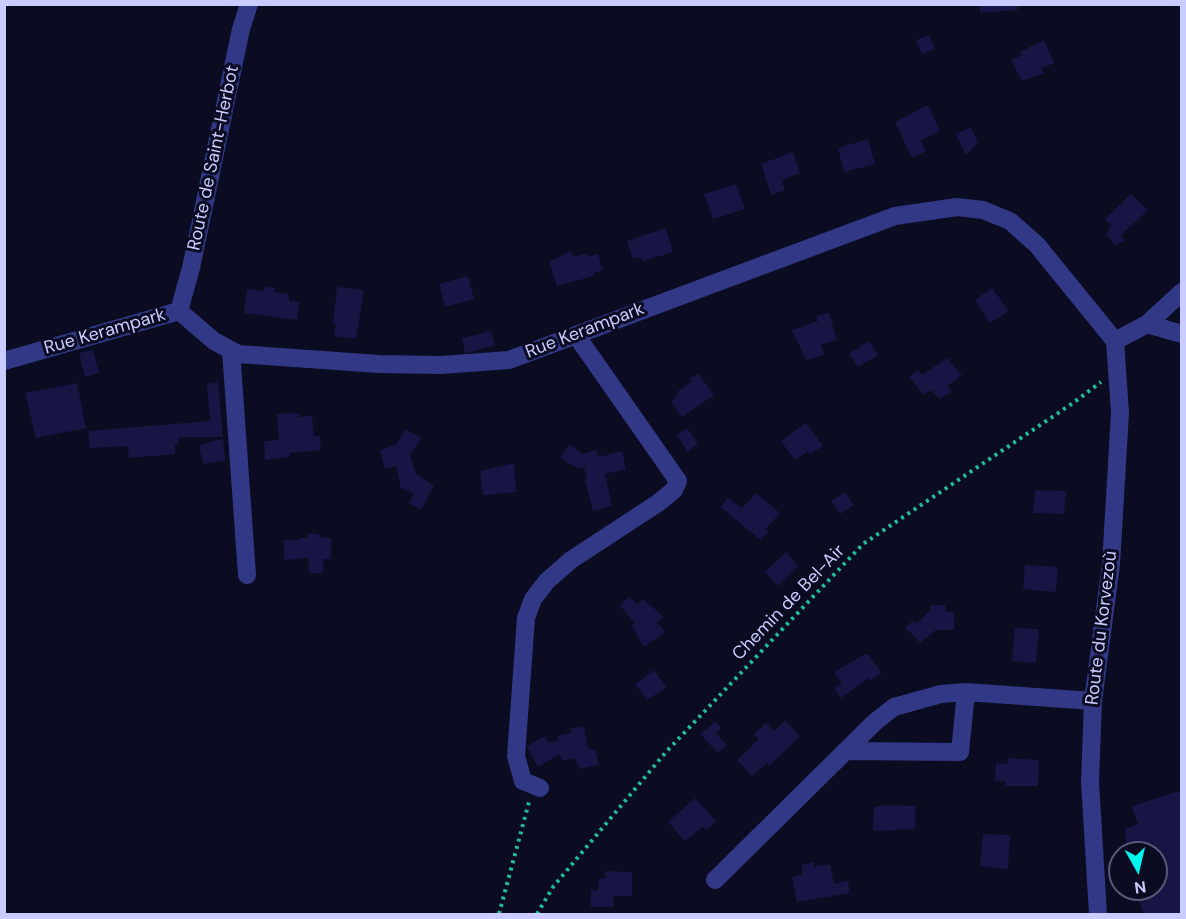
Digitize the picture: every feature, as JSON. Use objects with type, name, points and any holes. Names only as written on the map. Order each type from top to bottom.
[{"type":"street","name":"Route de Saint-Herbot","points":[[179,311],[191,268],[241,29],[249,4]]},
{"type":"street","name":"Rue Kerampark","points":[[4,361],[179,311],[214,341],[238,354],[379,364],[441,365],[509,360],[895,216],[957,207],[983,210],[1010,221],[1037,245],[1115,341]]},
{"type":"street","points":[[1115,341],[1147,324],[1182,292]]},
{"type":"street","points":[[1147,324],[1182,334]]},
{"type":"street","points":[[537,787],[523,781],[516,756],[526,618],[533,599],[547,581],[571,560],[658,503],[674,490],[678,481],[576,335]]},
{"type":"street","name":"Route du Korvezoù","points":[[1098,915],[1090,782],[1093,701],[1111,564],[1120,413],[1115,370],[1115,341]]},
{"type":"street","points":[[231,350],[247,575]]},
{"type":"street","points":[[715,880],[874,722],[894,707],[941,694],[966,693],[1093,701]]},
{"type":"street","points":[[845,752],[960,752],[966,693]]},
{"type":"path","name":"Chemin de Bel-Air","points":[[537,915],[553,887],[666,752],[864,544],[1073,403],[1115,370]]},
{"type":"path","points":[[499,915],[537,787]]},
{"type":"building","points":[[979,4],[1017,4],[1018,10],[980,13]]},
{"type":"building","points":[[929,35],[935,49],[922,54],[916,40]]},
{"type":"building","points":[[1044,40],[1054,63],[1041,69],[1044,73],[1022,81],[1011,60],[1022,55],[1020,52]]},
{"type":"building","points":[[928,105],[940,131],[921,140],[926,151],[912,158],[895,122]]},
{"type":"building","points":[[971,127],[978,142],[966,156],[956,134]]},
{"type":"building","points":[[868,139],[875,164],[844,172],[838,148]]},
{"type":"building","points":[[793,152],[800,173],[782,180],[785,190],[771,195],[761,164]]},
{"type":"building","points":[[736,184],[745,209],[713,219],[704,194]]},
{"type":"building","points":[[1131,194],[1148,210],[1121,235],[1125,240],[1116,245],[1106,235],[1111,226],[1105,219]]},
{"type":"building","points":[[666,228],[673,252],[643,261],[641,257],[633,259],[627,241]]},
{"type":"building","points":[[571,251],[573,257],[587,253],[588,257],[598,254],[603,270],[593,273],[594,276],[557,286],[549,262]]},
{"type":"building","points":[[468,276],[474,299],[445,307],[439,284]]},
{"type":"building","points":[[264,287],[275,288],[274,292],[289,294],[289,301],[299,302],[297,320],[244,313],[247,289],[264,291]]},
{"type":"building","points":[[337,287],[364,290],[356,339],[334,336]]},
{"type":"building","points":[[992,288],[1009,311],[990,323],[975,300]]},
{"type":"building","points":[[829,313],[837,340],[821,344],[824,355],[806,360],[792,330],[818,321],[816,316]]},
{"type":"building","points":[[491,331],[495,345],[465,354],[462,338]]},
{"type":"building","points":[[869,341],[878,355],[858,367],[849,354]]},
{"type":"building","points":[[93,350],[99,373],[85,377],[79,353]]},
{"type":"building","points":[[947,358],[962,375],[947,386],[952,391],[940,399],[931,390],[924,395],[909,377],[918,370],[922,375]]},
{"type":"building","points":[[698,373],[714,395],[682,417],[671,402],[677,396],[677,392],[691,382],[689,379]]},
{"type":"building","points":[[218,382],[223,437],[179,437],[179,443],[175,444],[175,454],[129,458],[128,446],[90,448],[88,431],[210,421],[207,384]]},
{"type":"building","points":[[77,383],[86,428],[36,438],[25,393]]},
{"type":"building","points":[[299,413],[300,417],[312,416],[314,437],[320,436],[321,450],[290,453],[290,457],[265,460],[264,441],[279,440],[277,414]]},
{"type":"building","points":[[806,423],[823,446],[810,454],[808,451],[795,460],[781,441]]},
{"type":"building","points":[[687,428],[698,443],[688,452],[677,436]]},
{"type":"building","points":[[405,429],[421,438],[410,456],[416,474],[434,486],[421,510],[408,503],[414,494],[401,488],[396,466],[385,469],[380,450],[396,445]]},
{"type":"building","points":[[223,439],[225,460],[203,464],[199,445]]},
{"type":"building","points":[[569,444],[582,454],[597,450],[599,457],[622,451],[626,469],[605,474],[612,506],[593,511],[584,467],[578,469],[560,457]]},
{"type":"building","points":[[514,463],[516,492],[483,495],[480,471]]},
{"type":"building","points":[[1035,490],[1066,491],[1064,514],[1033,513]]},
{"type":"building","points":[[845,492],[854,505],[840,514],[831,501]]},
{"type":"building","points":[[756,493],[780,513],[766,529],[769,531],[761,540],[720,507],[728,498],[742,508]]},
{"type":"building","points":[[307,534],[321,535],[321,538],[331,538],[331,559],[323,559],[323,573],[309,573],[307,558],[284,560],[284,540],[307,538]]},
{"type":"building","points":[[786,552],[798,566],[778,586],[765,572]]},
{"type":"building","points":[[1025,565],[1058,567],[1056,592],[1023,589]]},
{"type":"building","points":[[629,597],[637,604],[643,599],[664,617],[657,622],[665,632],[644,647],[632,626],[635,623],[620,606]]},
{"type":"building","points":[[931,605],[945,605],[946,612],[954,612],[954,630],[936,630],[920,643],[905,627],[913,621],[917,623],[929,612]]},
{"type":"building","points":[[1015,628],[1039,629],[1036,663],[1012,661]]},
{"type":"building","points":[[865,654],[869,655],[882,673],[871,680],[869,678],[841,698],[834,688],[842,683],[834,672]]},
{"type":"building","points":[[654,670],[667,687],[647,700],[635,684]]},
{"type":"building","points":[[785,720],[800,736],[769,766],[767,763],[752,776],[737,760],[759,739],[754,734],[766,723],[774,731]]},
{"type":"building","points":[[716,721],[721,728],[716,733],[727,745],[718,753],[700,734]]},
{"type":"building","points":[[584,727],[588,749],[595,749],[599,765],[579,769],[575,758],[562,761],[560,754],[538,767],[527,746],[545,736],[548,742],[558,741],[557,736],[571,733],[571,728]]},
{"type":"building","points":[[1008,758],[1039,760],[1038,786],[1006,786],[1005,781],[995,781],[996,763],[1007,764]]},
{"type":"building","points":[[1182,790],[1182,914],[1144,914],[1139,901],[1168,901],[1168,841],[1126,841],[1125,829],[1138,824],[1132,806]]},
{"type":"building","points":[[695,798],[716,821],[707,830],[702,827],[685,841],[668,822]]},
{"type":"building","points":[[915,806],[915,829],[873,831],[874,807]]},
{"type":"building","points":[[983,834],[1010,835],[1008,869],[980,866]]},
{"type":"building","points":[[813,862],[814,867],[830,864],[834,884],[848,881],[850,893],[797,902],[792,877],[802,874],[802,865]]},
{"type":"building","points":[[605,871],[632,872],[632,896],[613,896],[614,907],[591,907],[591,890],[598,891],[599,879],[606,878]]}]
